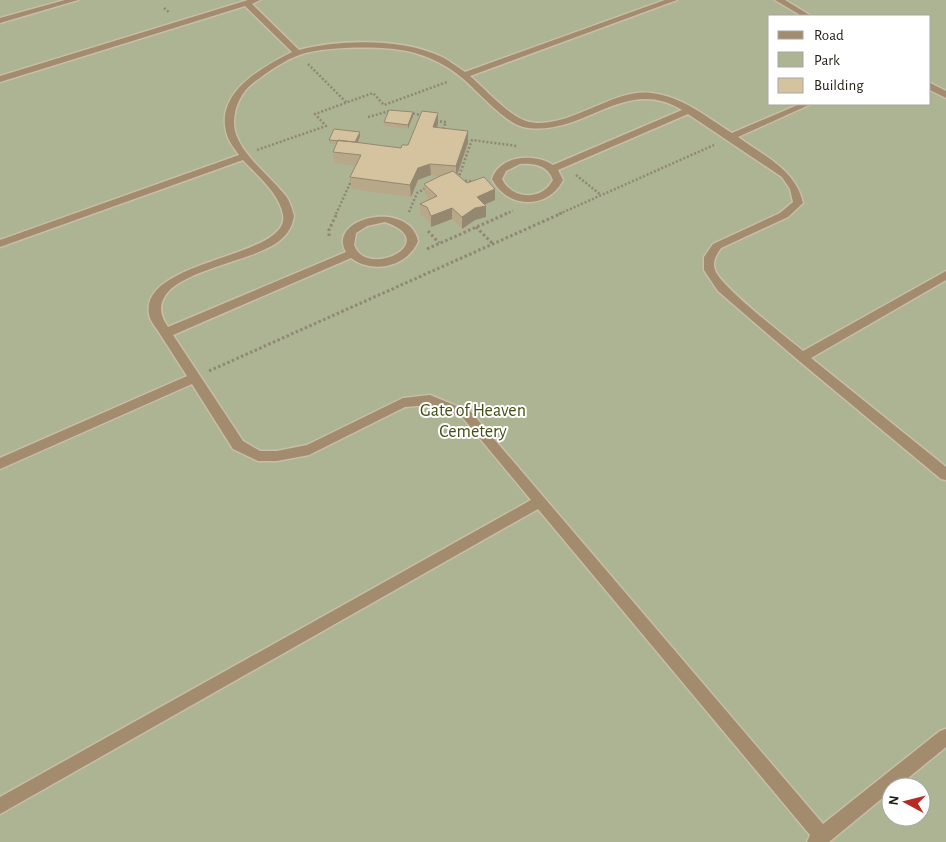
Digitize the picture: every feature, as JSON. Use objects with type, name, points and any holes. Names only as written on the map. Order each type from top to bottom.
[{"type":"lane","points":[[0,21],[74,0]]},
{"type":"lane","points":[[0,79],[232,3],[246,3],[256,0]]},
{"type":"lane","points":[[464,75],[673,0]]},
{"type":"lane","points":[[779,0],[805,15]]},
{"type":"lane","points":[[246,3],[297,54]]},
{"type":"lane","points":[[946,475],[802,357],[722,288],[709,270],[709,257],[717,246],[784,215],[798,203],[796,189],[785,175],[731,137],[671,99],[649,95],[622,99],[567,121],[545,125],[524,124],[508,114],[464,75],[439,59],[414,50],[380,46],[344,46],[312,49],[297,54],[269,67],[247,83],[234,103],[229,122],[232,137],[282,198],[290,216],[284,231],[268,244],[178,278],[161,291],[155,304],[156,318],[238,445],[258,456],[277,456],[309,450],[403,403],[430,400],[449,406],[467,415],[541,501],[819,839],[946,737]]},
{"type":"lane","points":[[931,87],[946,95]]},
{"type":"lane","points":[[731,137],[805,105]]},
{"type":"lane","points":[[553,169],[690,110]]},
{"type":"lane","points":[[0,244],[245,155]]},
{"type":"lane","points":[[528,161],[538,162],[553,169],[558,180],[552,191],[537,198],[527,199],[509,194],[498,185],[498,173],[510,164],[528,161]]},
{"type":"lane","points":[[386,219],[405,225],[411,231],[414,238],[409,252],[392,262],[380,263],[360,259],[352,254],[348,248],[347,240],[350,233],[365,222],[386,219]]},
{"type":"lane","points":[[166,333],[352,254]]},
{"type":"lane","points":[[802,357],[946,275]]},
{"type":"lane","points":[[0,464],[194,378]]},
{"type":"lane","points":[[0,806],[541,501]]},
{"type":"path","points":[[297,54],[347,103]]},
{"type":"path","points":[[384,105],[464,75]]},
{"type":"path","points":[[245,155],[326,126],[315,114],[373,93],[390,111]]},
{"type":"path","points":[[368,117],[390,111],[398,112]]},
{"type":"path","points":[[406,112],[422,114],[420,120]]},
{"type":"path","points":[[429,120],[446,122],[440,137]]},
{"type":"path","points":[[194,378],[731,137]]},
{"type":"path","points":[[464,139],[521,146]]},
{"type":"path","points":[[458,180],[472,140]]},
{"type":"path","points":[[564,164],[601,195]]},
{"type":"path","points":[[329,236],[329,230],[354,174]]},
{"type":"path","points":[[451,179],[498,185]]},
{"type":"path","points":[[415,218],[409,212],[417,193],[427,188]]},
{"type":"path","points":[[409,252],[422,251],[524,206],[527,199]]},
{"type":"path","points":[[476,227],[492,243]]},
{"type":"path","points":[[427,231],[439,243]]},
{"type":"green space","name":"Gate of Heaven Cemetery","points":[[0,0],[946,0],[946,842],[0,842]]},
{"type":"building","points":[[389,110],[413,112],[408,125],[384,122]]},
{"type":"building","points":[[422,111],[438,113],[433,127],[468,131],[456,166],[430,164],[418,168],[410,185],[350,177],[361,155],[333,152],[338,140],[401,148],[402,145],[408,145]]},
{"type":"building","points":[[334,129],[360,132],[355,142],[329,140]]},
{"type":"building","points":[[453,171],[467,183],[484,177],[495,189],[477,197],[486,206],[475,208],[462,217],[452,208],[431,216],[427,207],[420,204],[437,196],[424,184]]}]
